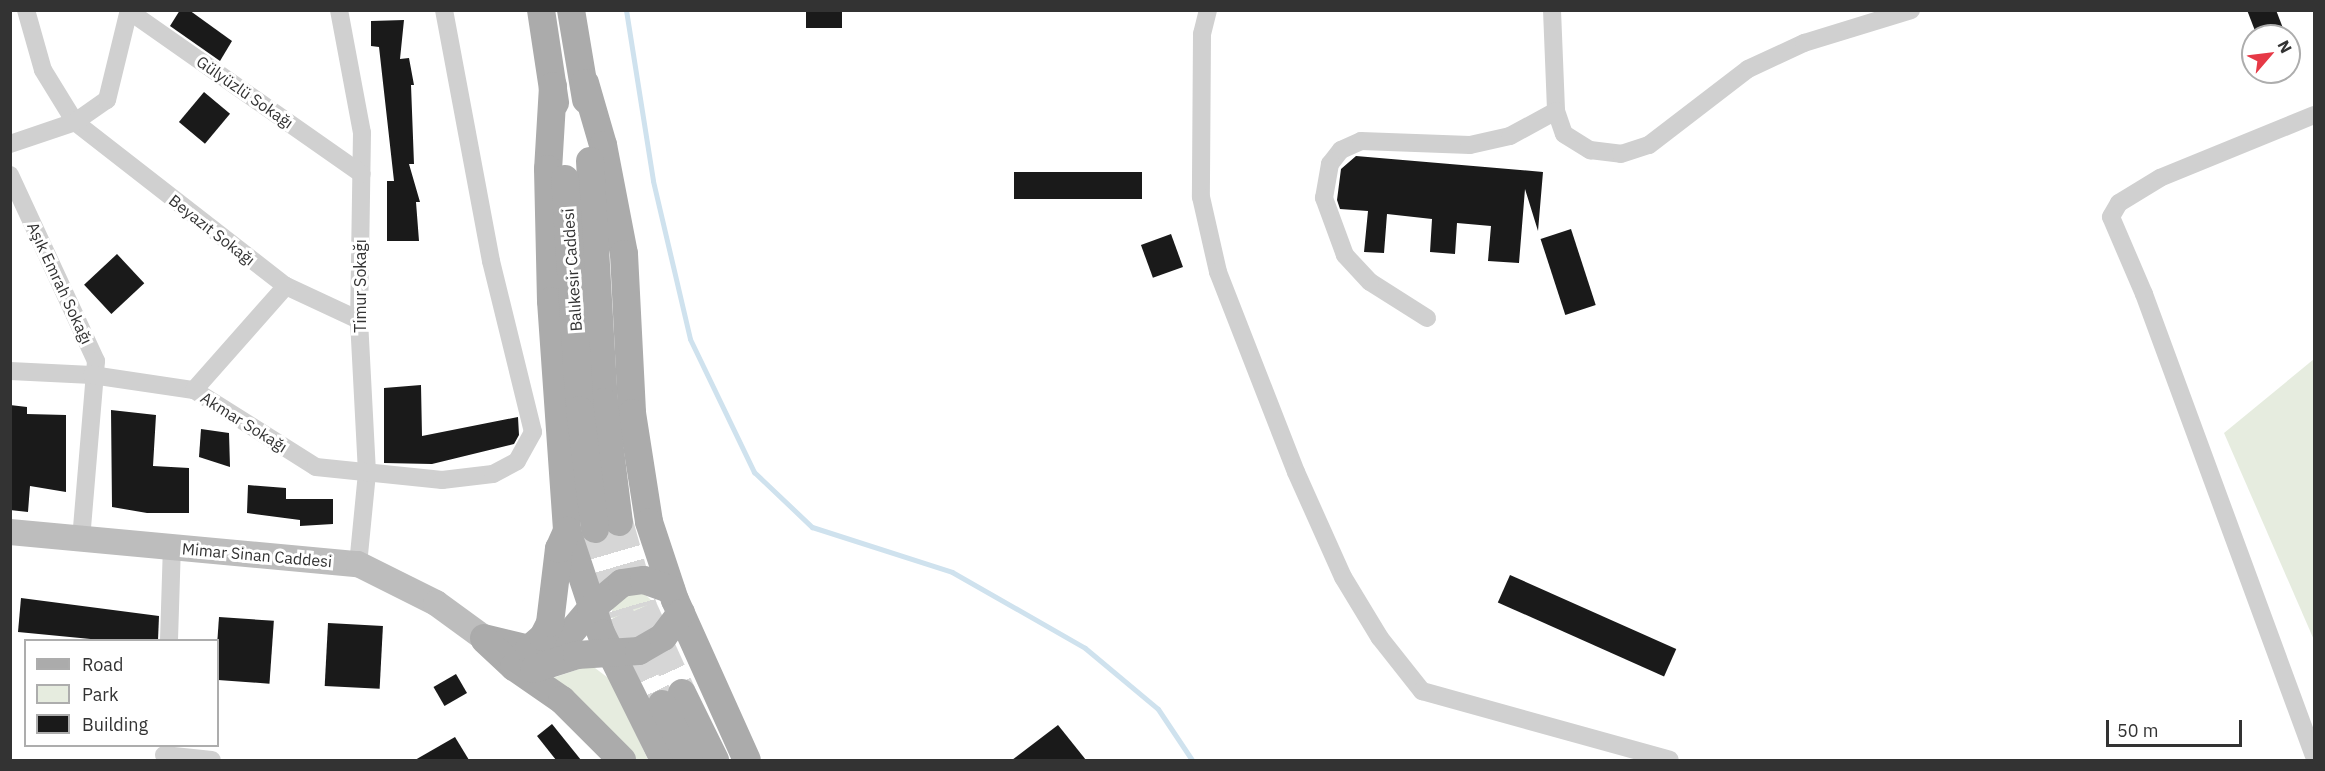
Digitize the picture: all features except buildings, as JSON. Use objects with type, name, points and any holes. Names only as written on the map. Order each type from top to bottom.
[{"type":"main road","name":"Balıkesir Caddesi","points":[[541,10],[569,215],[580,410],[607,526],[604,402],[585,83],[571,10]]},
{"type":"main road","points":[[585,83],[603,145],[624,254],[632,413],[644,497],[676,601],[747,760]]},
{"type":"main road","points":[[553,86],[548,169],[551,302],[567,531],[591,609],[610,653],[664,760]]},
{"type":"main road","points":[[522,658],[543,637],[550,623],[560,549],[567,531]]},
{"type":"main road","name":"Mimar Sinan Caddesi","points":[[10,532],[358,564],[436,603],[484,638]]},
{"type":"main road","points":[[522,658],[568,636],[609,592],[631,580],[654,582],[676,601]]},
{"type":"main road","points":[[484,638],[522,658],[535,669],[563,658],[627,653],[651,645],[663,637],[676,601]]},
{"type":"main road","points":[[522,658],[622,760]]},
{"type":"main road","points":[[689,760],[672,699],[715,760]]},
{"type":"street","points":[[26,10],[43,70],[75,122]]},
{"type":"street","name":"Timur Sokağı","points":[[339,10],[362,133],[358,320],[367,473],[358,564]]},
{"type":"street","name":"Akmar Sokağı","points":[[10,372],[92,375],[194,390],[316,467],[442,480],[493,474],[517,461],[533,432],[491,261],[444,10]]},
{"type":"street","points":[[1208,10],[1201,70],[1201,197],[1218,272],[1296,472],[1343,577],[1380,638],[1422,691],[1670,760]]},
{"type":"street","points":[[1552,10],[1556,111],[1564,134],[1590,150],[1621,154],[1650,145],[1748,69],[1804,43],[1911,10]]},
{"type":"street","points":[[10,144],[75,122],[107,100],[129,11]]},
{"type":"street","name":"Gülyüzlü Sokağı","points":[[129,11],[362,174]]},
{"type":"street","points":[[1427,318],[1370,282],[1345,255],[1324,198],[1330,164],[1341,150],[1361,141],[1470,145],[1510,136],[1556,111]]},
{"type":"street","points":[[2314,115],[2160,178],[2119,203],[2111,216],[2144,294],[2314,756]]},
{"type":"street","name":"Beyazıt Sokağı","points":[[75,122],[286,286],[358,320]]},
{"type":"street","name":"Aşık Emrah Sokağı","points":[[10,175],[96,362],[92,375],[81,538]]},
{"type":"street","points":[[194,390],[286,286]]},
{"type":"street","points":[[169,639],[172,547]]},
{"type":"street","points":[[164,754],[212,760]]},
{"type":"green space","points":[[2314,359],[2314,640],[2224,433]]},
{"type":"green space","points":[[634,592],[649,599],[656,614],[649,629],[634,636],[619,629],[612,614],[619,599]]},
{"type":"green space","points":[[591,665],[611,680],[648,760],[633,760],[547,680]]},
{"type":"waterway","points":[[626,10],[653,181],[690,339],[754,472],[812,527],[952,572],[1085,648],[1158,709],[1192,760]]},
{"type":"tunnel","points":[[619,522],[643,607],[682,693]]},
{"type":"tunnel","points":[[595,529],[620,615],[662,704]]}]
